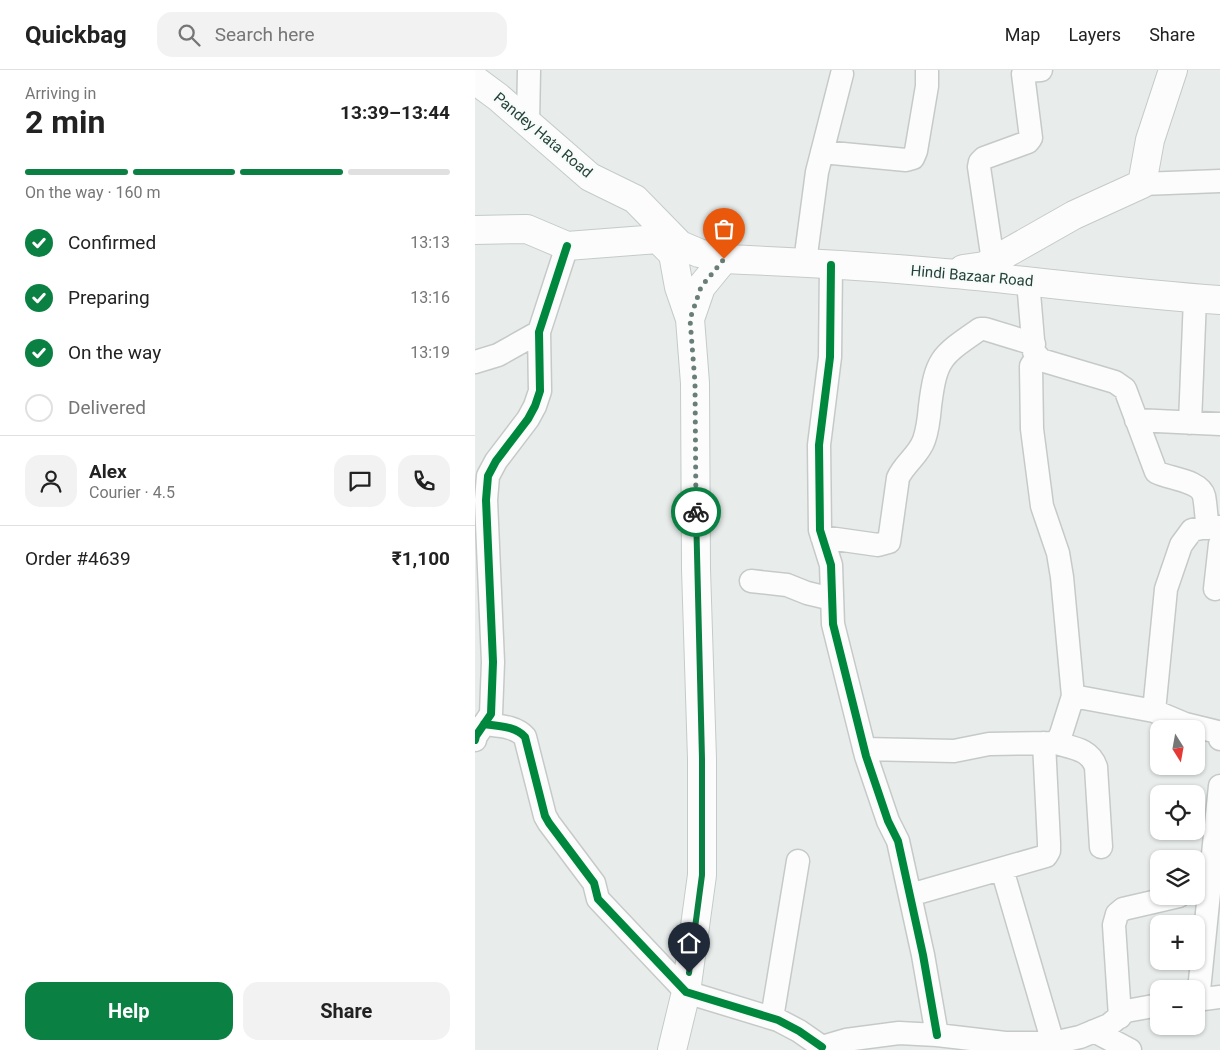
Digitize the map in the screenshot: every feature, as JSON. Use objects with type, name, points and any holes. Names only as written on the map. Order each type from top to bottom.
[{"type":"main road","points":[[943,273],[984,266],[1074,214],[1142,184],[1150,140],[1173,70]]},
{"type":"main road","name":"Pandey Hata Road","points":[[475,80],[590,177],[635,198],[677,249]]},
{"type":"main road","points":[[475,230],[527,229],[567,246],[658,239],[677,249],[679,287],[690,319],[695,383],[702,759],[702,875],[686,992],[672,1050]]},
{"type":"main road","name":"Hindi Bazaar Road","points":[[677,249],[724,259],[943,273],[1208,299]]},
{"type":"main road","points":[[690,319],[701,287],[724,259]]},
{"type":"street","points":[[528,123],[529,70]]},
{"type":"street","points":[[822,152],[906,160],[913,158],[916,151],[927,86],[927,70]]},
{"type":"street","points":[[993,261],[979,167],[980,162],[984,158],[1029,142],[1031,138],[1023,74],[1025,71],[1041,70]]},
{"type":"street","points":[[842,74],[813,194],[818,264],[830,357],[819,445],[820,530],[831,565],[833,624],[864,749],[888,821],[898,841],[923,955],[937,1035]]},
{"type":"street","points":[[1142,184],[1220,181]]},
{"type":"street","points":[[480,732],[491,714],[484,662],[488,476],[496,461],[528,419],[535,406],[540,391],[539,332],[567,246]]},
{"type":"street","points":[[1028,281],[1035,350],[1031,366],[1032,429],[1042,506],[1058,553],[1063,577],[1073,696],[1061,734],[1050,743]]},
{"type":"street","points":[[1190,422],[1208,299]]},
{"type":"street","points":[[822,537],[879,545],[889,542],[897,478],[901,470],[922,447],[927,433],[936,369],[954,347],[985,328],[1035,350],[1041,360],[1120,385],[1125,389],[1156,472],[1163,476],[1197,486],[1204,495],[1216,533],[1215,589]]},
{"type":"street","points":[[475,362],[498,355],[539,332]]},
{"type":"street","points":[[1136,420],[1220,424]]},
{"type":"street","points":[[1154,711],[1166,590],[1181,545],[1192,530],[1216,533]]},
{"type":"street","points":[[751,581],[787,585],[807,593],[832,599]]},
{"type":"street","points":[[1073,696],[1154,711],[1185,724],[1218,732],[1220,739]]},
{"type":"street","points":[[480,732],[514,729],[520,731],[525,737],[545,816],[549,823],[594,883],[598,898],[686,992],[772,1018],[799,1031],[821,1049],[847,1040],[899,1033],[937,1035],[1005,1043],[1053,1043],[1087,1034],[1109,1025],[1126,1011],[1150,1007]]},
{"type":"street","points":[[910,895],[1046,856],[1049,851],[1050,743]]},
{"type":"street","points":[[864,749],[954,751],[989,744],[1050,743],[1087,753],[1093,758],[1096,767],[1101,847]]},
{"type":"street","points":[[1205,879],[1220,786]]},
{"type":"street","points":[[772,1018],[798,860]]},
{"type":"street","points":[[1002,869],[1053,1043]]},
{"type":"street","points":[[1120,1017],[1114,925],[1117,914],[1123,909],[1150,903]]},
{"type":"street","points":[[1203,905],[1205,980]]},
{"type":"street","points":[[1087,1034],[1130,1050]]},
{"type":"cycle path","points":[[475,740],[491,714],[493,662],[486,500],[488,476],[496,461],[528,419],[535,406],[540,391],[539,332],[567,246]]},
{"type":"cycle path","points":[[831,265],[830,357],[819,445],[820,530],[831,565],[833,624],[866,756],[888,821],[898,841],[923,955],[937,1035]]},
{"type":"cycle path","points":[[484,724],[512,729],[525,737],[545,816],[549,823],[594,883],[598,899],[686,992],[778,1020],[799,1031],[822,1047]]},
{"type":"way so far","points":[[696,512],[695,383],[690,319],[701,287],[724,259]]},
{"type":"route","points":[[689,973],[702,875],[702,759],[696,512]]}]
